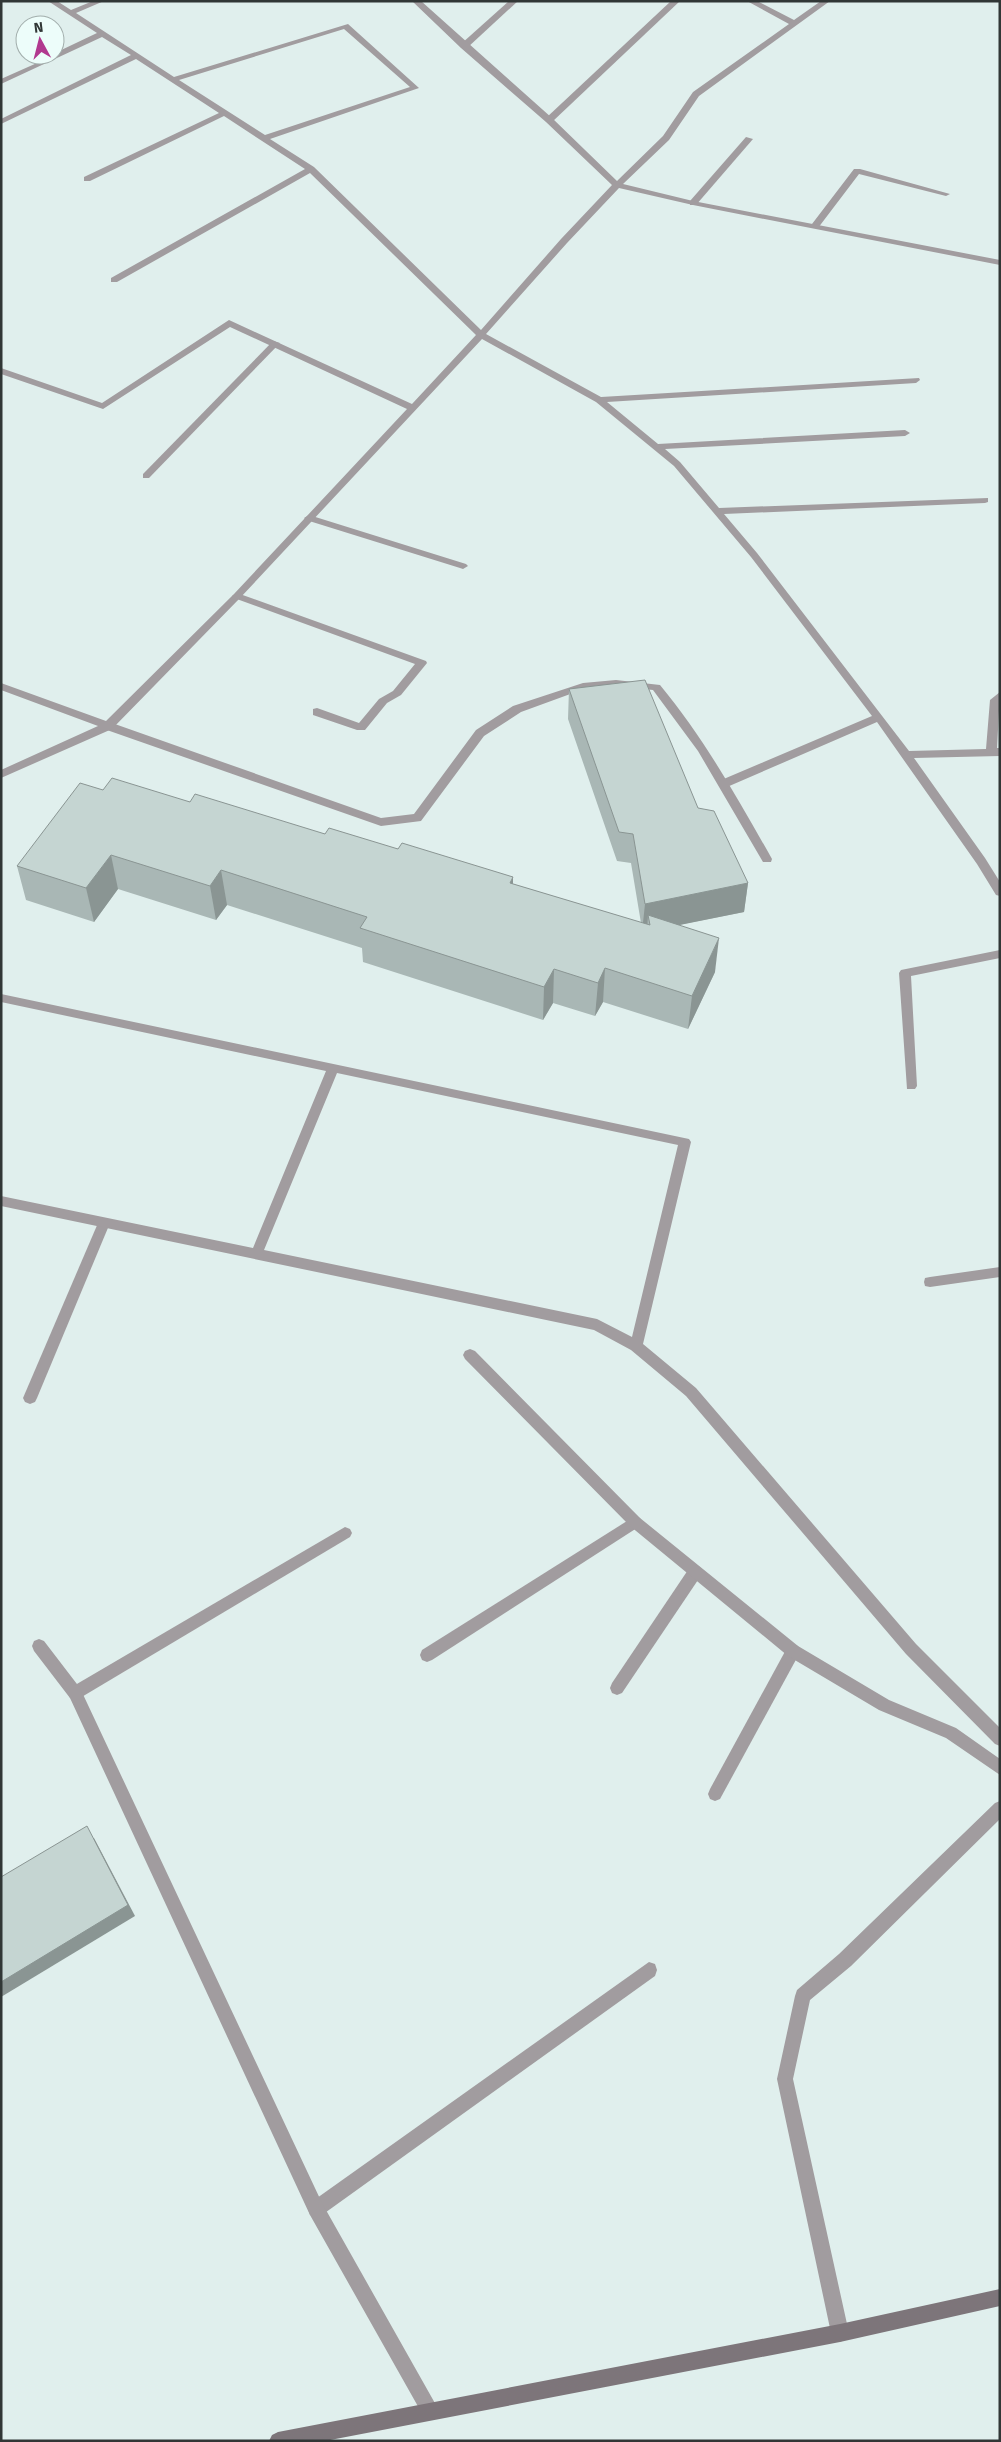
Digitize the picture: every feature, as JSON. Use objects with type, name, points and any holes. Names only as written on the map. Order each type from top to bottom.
[{"type":"street","points":[[52,1],[311,169],[480,335],[599,400],[677,464],[754,555],[879,717],[981,861],[1000,892]]},
{"type":"street","points":[[70,13],[100,1]]},
{"type":"street","points":[[416,1],[464,46],[549,120],[617,185],[692,202],[1000,263]]},
{"type":"street","points":[[464,46],[514,1]]},
{"type":"street","points":[[549,120],[676,1]]},
{"type":"street","points":[[751,1],[795,24]]},
{"type":"street","points":[[1,774],[108,726],[237,596],[617,185],[666,138],[696,94],[826,1]]},
{"type":"street","points":[[175,79],[345,26],[415,88],[264,138]]},
{"type":"street","points":[[1,82],[103,33]]},
{"type":"street","points":[[1,122],[137,55]]},
{"type":"street","points":[[87,179],[225,113]]},
{"type":"street","points":[[692,202],[748,139]]},
{"type":"street","points":[[114,280],[311,169]]},
{"type":"street","points":[[815,226],[857,171],[946,194]]},
{"type":"street","points":[[1,371],[103,406],[229,323],[276,343],[411,407]]},
{"type":"street","points":[[146,476],[276,343]]},
{"type":"street","points":[[599,400],[916,380]]},
{"type":"street","points":[[656,447],[905,433]]},
{"type":"street","points":[[717,511],[985,500]]},
{"type":"street","points":[[309,518],[463,566]]},
{"type":"street","points":[[237,596],[422,663],[397,693],[383,701],[361,727],[317,712]]},
{"type":"street","points":[[1,686],[108,726],[381,822],[417,818],[480,733],[517,709],[583,686],[616,683],[656,687],[669,702],[723,784],[767,859]]},
{"type":"street","points":[[905,755],[996,752],[995,700],[1000,695]]},
{"type":"street","points":[[723,784],[879,717]]},
{"type":"street","points":[[911,1086],[905,972],[1000,954]]},
{"type":"street","points":[[1,998],[685,1142],[636,1346]]},
{"type":"street","points":[[256,1254],[334,1067]]},
{"type":"street","points":[[1,1202],[597,1325],[636,1346],[691,1392],[911,1649],[1000,1739]]},
{"type":"street","points":[[30,1398],[104,1223]]},
{"type":"street","points":[[930,1282],[1000,1272]]},
{"type":"street","points":[[470,1355],[635,1522],[793,1651],[884,1704],[951,1733],[1000,1768]]},
{"type":"street","points":[[427,1655],[635,1522]]},
{"type":"street","points":[[75,1693],[345,1533]]},
{"type":"street","points":[[617,1688],[695,1572]]},
{"type":"street","points":[[39,1646],[75,1693],[316,2209],[430,2411]]},
{"type":"street","points":[[716,1794],[793,1651]]},
{"type":"street","points":[[840,2333],[785,2078],[803,1996],[845,1960],[1000,1808]]},
{"type":"street","points":[[316,2209],[649,1970]]},
{"type":"street","points":[[278,2441],[840,2333],[1000,2297]]},
{"type":"building","points":[[645,680],[698,808],[714,811],[748,883],[645,904],[633,834],[619,832],[569,689]]},
{"type":"building","points":[[112,778],[190,802],[195,794],[325,834],[329,828],[398,849],[402,843],[513,877],[510,883],[650,925],[648,915],[719,938],[692,996],[605,968],[598,983],[554,969],[544,987],[360,928],[367,917],[221,870],[210,886],[111,855],[86,888],[17,866],[80,783],[103,790]]},
{"type":"building","points":[[87,1826],[128,1905],[1,1982],[1,1877]]}]
